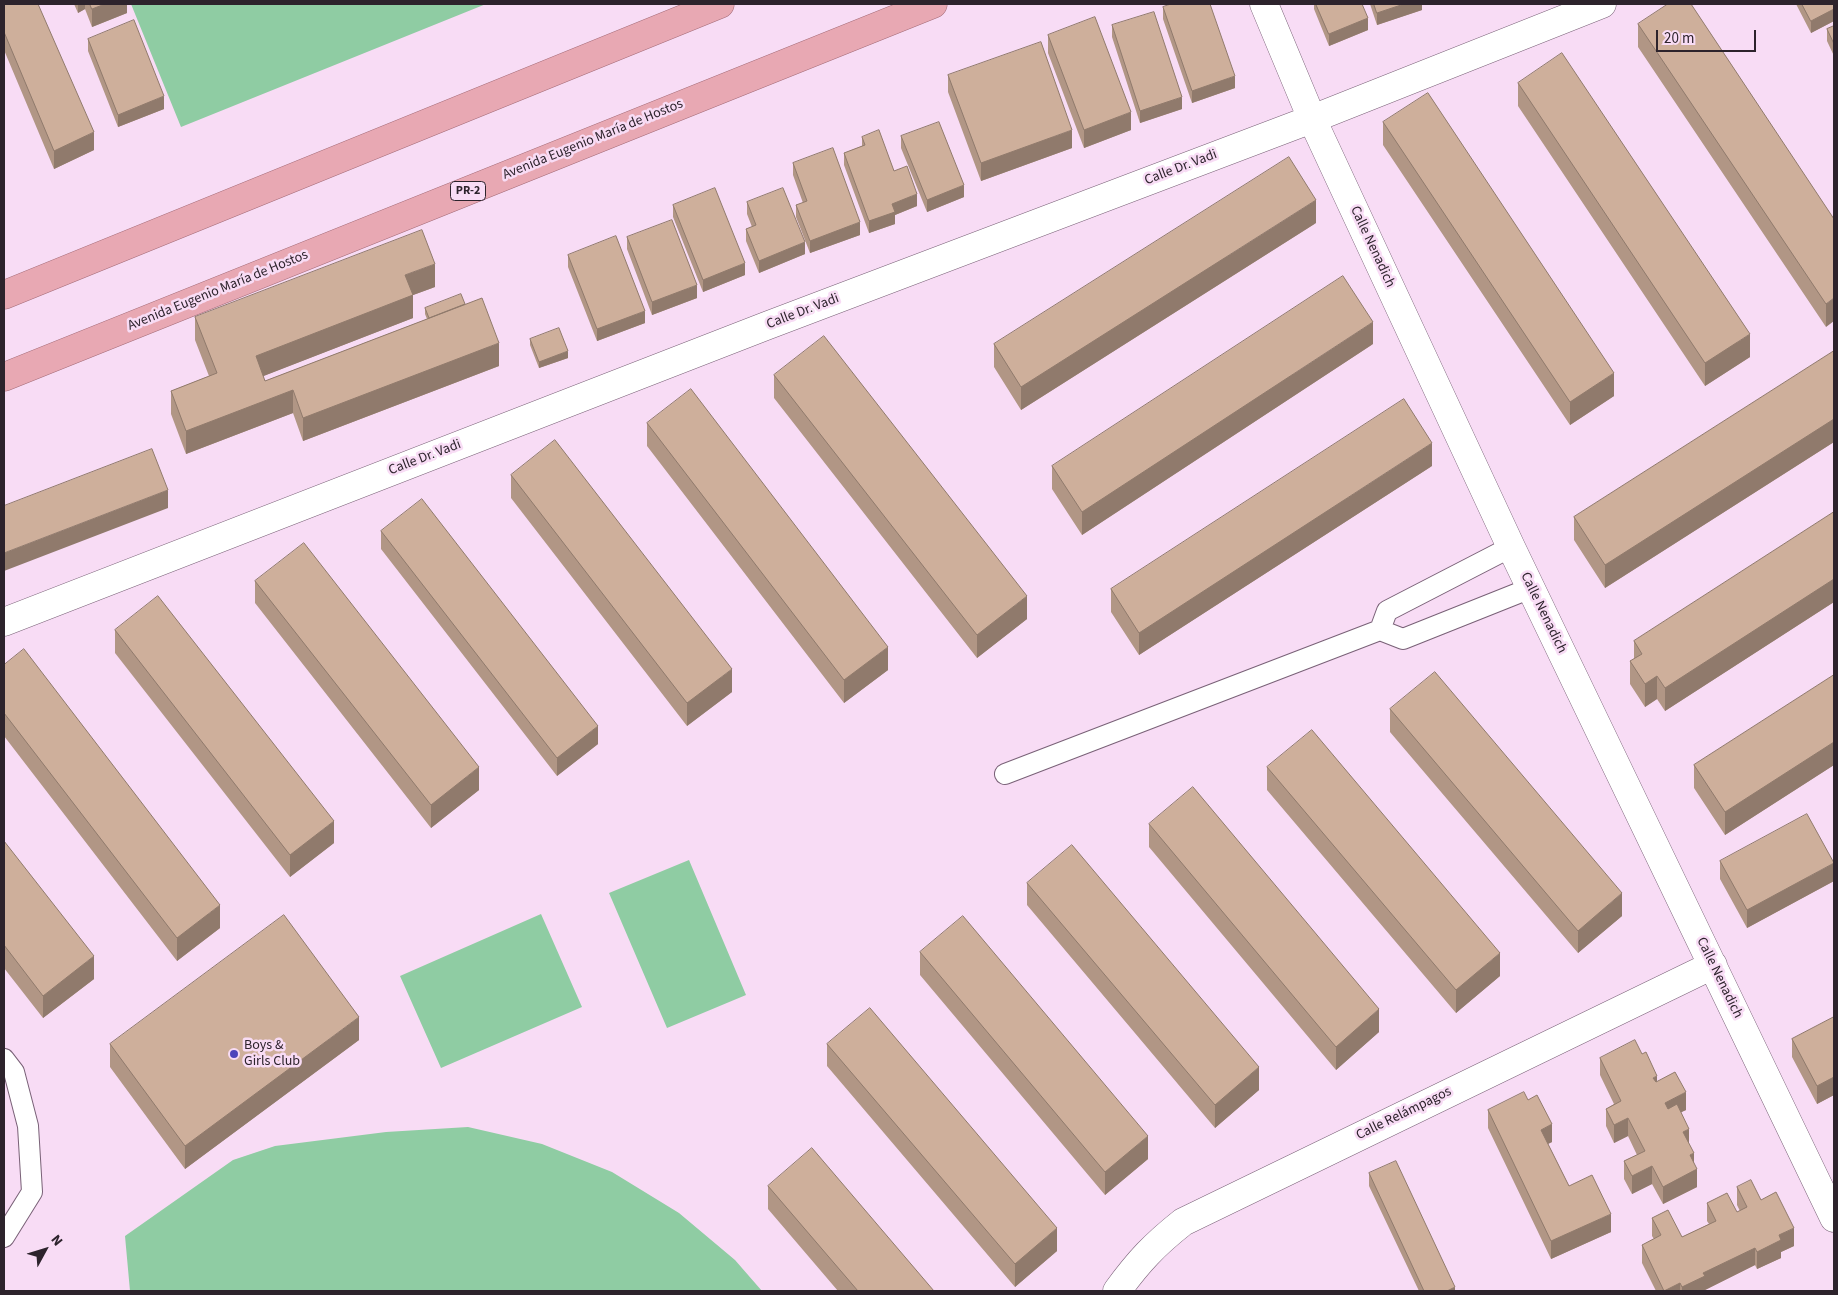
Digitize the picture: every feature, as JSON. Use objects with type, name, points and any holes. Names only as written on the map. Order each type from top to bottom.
[{"type":"highway","points":[[4,295],[720,4]]},
{"type":"highway","name":"Avenida Eugenio María de Hostos","points":[[4,378],[933,4]]},
{"type":"street","name":"Calle Nenadich","points":[[1264,4],[1312,119],[1511,547],[1834,1218]]},
{"type":"street","name":"Calle Dr. Vadi","points":[[4,622],[738,336],[1312,119],[1602,4]]},
{"type":"street","name":"Calle Relámpagos","points":[[1117,1291],[1137,1264],[1156,1244],[1183,1222],[1713,965]]},
{"type":"lane","points":[[1380,630],[1388,611],[1511,547]]},
{"type":"lane","points":[[1005,774],[1380,630],[1403,639],[1531,588]]},
{"type":"lane","points":[[4,1059],[14,1072],[28,1126],[32,1192],[4,1237]]},
{"type":"green space","points":[[131,4],[486,4],[181,127]]},
{"type":"green space","points":[[689,860],[746,995],[667,1028],[609,893]]},
{"type":"green space","points":[[541,914],[582,1007],[441,1068],[400,976]]},
{"type":"green space","points":[[468,1127],[542,1144],[612,1172],[679,1213],[735,1260],[762,1291],[130,1291],[125,1236],[233,1160],[275,1146],[386,1132]]},
{"type":"building","points":[[4,4],[38,4],[94,132],[54,151],[4,32]]},
{"type":"building","points":[[90,4],[105,4],[92,9]]},
{"type":"building","points":[[1171,4],[1210,4],[1235,76],[1192,91],[1163,7]]},
{"type":"building","points":[[1316,4],[1362,4],[1368,18],[1329,34]]},
{"type":"building","points":[[1374,4],[1404,4],[1377,13]]},
{"type":"building","points":[[1668,4],[1691,4],[1834,219],[1834,298],[1826,304],[1638,24]]},
{"type":"building","points":[[1802,4],[1834,4],[1834,9],[1811,21]]},
{"type":"building","points":[[1154,12],[1182,97],[1140,111],[1112,25]]},
{"type":"building","points":[[1095,17],[1131,112],[1084,130],[1048,35]]},
{"type":"building","points":[[134,20],[164,96],[118,115],[88,39]]},
{"type":"building","points":[[1834,26],[1834,44],[1827,29]]},
{"type":"building","points":[[1041,42],[1072,130],[981,163],[948,75]]},
{"type":"building","points":[[1562,53],[1750,334],[1705,363],[1518,83]]},
{"type":"building","points":[[1428,93],[1614,373],[1570,402],[1383,122]]},
{"type":"building","points":[[939,122],[964,185],[927,200],[901,136]]},
{"type":"building","points":[[879,130],[894,171],[907,166],[917,194],[892,204],[895,212],[869,221],[844,153],[865,145],[862,137]]},
{"type":"building","points":[[833,148],[860,222],[810,241],[796,205],[807,201],[793,163]]},
{"type":"building","points":[[1289,157],[1316,200],[1021,387],[994,344]]},
{"type":"building","points":[[715,188],[745,263],[703,280],[673,205]]},
{"type":"building","points":[[783,188],[805,242],[759,261],[746,229],[756,225],[747,202]]},
{"type":"building","points":[[672,220],[697,285],[652,302],[627,237]]},
{"type":"building","points":[[422,230],[435,264],[405,275],[413,295],[256,356],[265,381],[482,298],[499,343],[303,418],[293,390],[186,431],[171,391],[217,373],[195,317]]},
{"type":"building","points":[[616,236],[645,311],[597,329],[568,255]]},
{"type":"building","points":[[1343,276],[1373,322],[1082,512],[1052,466]]},
{"type":"building","points":[[461,294],[465,304],[429,318],[425,308]]},
{"type":"building","points":[[559,328],[568,351],[539,362],[530,339]]},
{"type":"building","points":[[824,336],[1027,596],[977,635],[774,375]]},
{"type":"building","points":[[1834,351],[1834,419],[1605,565],[1574,517]]},
{"type":"building","points":[[691,389],[888,647],[844,680],[647,423]]},
{"type":"building","points":[[1404,399],[1432,443],[1139,633],[1111,589]]},
{"type":"building","points":[[555,440],[732,669],[687,703],[511,475]]},
{"type":"building","points":[[152,449],[168,490],[4,553],[4,506]]},
{"type":"building","points":[[422,499],[598,726],[557,758],[381,531]]},
{"type":"building","points":[[1834,512],[1834,579],[1665,688],[1657,676],[1645,684],[1630,661],[1642,654],[1634,641]]},
{"type":"building","points":[[304,543],[479,767],[431,805],[255,581]]},
{"type":"building","points":[[158,596],[334,821],[290,855],[115,630]]},
{"type":"building","points":[[24,649],[220,905],[177,938],[4,713],[4,665]]},
{"type":"building","points":[[1435,672],[1622,893],[1578,931],[1390,709]]},
{"type":"building","points":[[1834,675],[1834,742],[1725,812],[1694,765]]},
{"type":"building","points":[[1312,730],[1500,953],[1456,990],[1267,767]]},
{"type":"building","points":[[1193,787],[1379,1009],[1336,1047],[1149,824]]},
{"type":"building","points":[[1807,814],[1834,863],[1747,910],[1720,861]]},
{"type":"building","points":[[4,841],[94,956],[43,996],[4,945]]},
{"type":"building","points":[[1072,845],[1259,1067],[1215,1105],[1027,883]]},
{"type":"building","name":"Boys & Girls Club","points":[[284,915],[359,1017],[185,1146],[110,1044]]},
{"type":"building","points":[[963,916],[1148,1136],[1105,1172],[920,952]]},
{"type":"building","points":[[870,1008],[1057,1228],[1015,1264],[827,1044]]},
{"type":"building","points":[[1834,1017],[1834,1077],[1817,1086],[1792,1039]]},
{"type":"building","points":[[1635,1040],[1642,1054],[1646,1052],[1657,1076],[1653,1078],[1656,1082],[1675,1072],[1686,1092],[1665,1103],[1668,1109],[1677,1104],[1689,1129],[1683,1132],[1694,1153],[1690,1155],[1697,1169],[1663,1187],[1652,1166],[1632,1176],[1624,1161],[1645,1151],[1628,1118],[1614,1125],[1606,1109],[1621,1101],[1600,1058]]},
{"type":"building","points":[[1524,1092],[1528,1100],[1537,1095],[1552,1124],[1541,1130],[1569,1186],[1592,1175],[1611,1214],[1551,1241],[1488,1110]]},
{"type":"building","points":[[812,1148],[934,1291],[858,1291],[768,1186]]},
{"type":"building","points":[[1396,1161],[1455,1287],[1447,1291],[1424,1291],[1369,1173]]},
{"type":"building","points":[[1751,1180],[1761,1200],[1776,1192],[1794,1228],[1779,1235],[1781,1240],[1757,1252],[1755,1248],[1703,1273],[1705,1276],[1682,1287],[1680,1283],[1664,1291],[1642,1245],[1661,1235],[1652,1218],[1668,1210],[1682,1237],[1716,1221],[1707,1203],[1727,1193],[1737,1212],[1747,1207],[1737,1187]]},
{"type":"place","name":"Boys & Girls Club","points":[[234,1054]]}]
